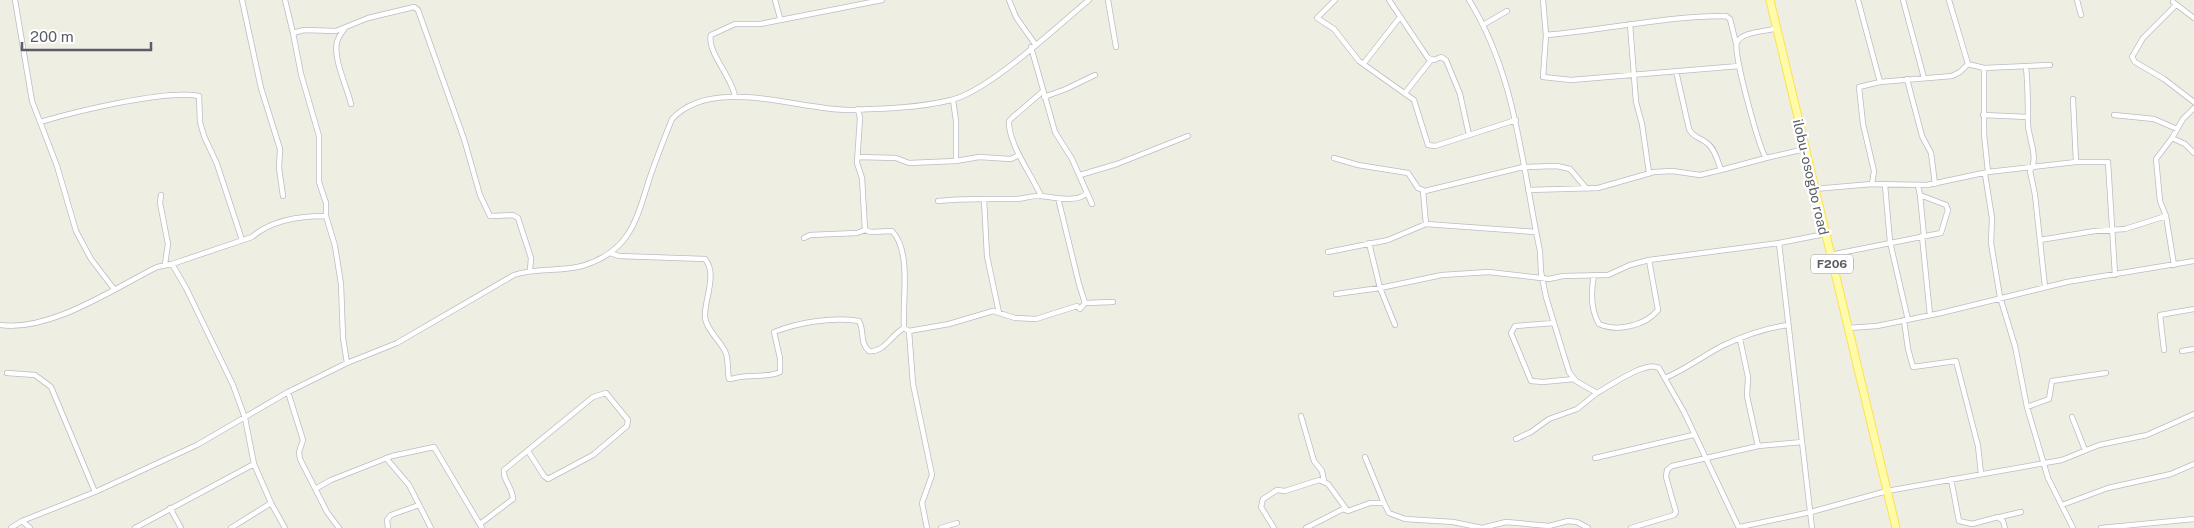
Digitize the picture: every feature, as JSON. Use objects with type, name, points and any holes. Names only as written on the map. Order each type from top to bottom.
[{"type":"main road","name":"ilobu- osogbo road","points":[[1772,1],[1804,148],[1896,528]]},
{"type":"street","points":[[15,0],[32,101],[57,166],[76,231],[91,259],[114,289]]},
{"type":"street","points":[[242,0],[260,88],[280,149],[279,168],[283,196]]},
{"type":"street","points":[[284,0],[301,74],[319,136],[319,182],[326,203],[326,216],[335,246],[341,284],[342,319],[347,363]]},
{"type":"street","points":[[774,0],[780,18]]},
{"type":"street","points":[[735,96],[732,85],[717,58],[710,36],[736,24],[760,24],[780,18],[882,0]]},
{"type":"street","points":[[1009,0],[1016,17],[1033,46],[1043,95],[1055,132],[1080,175],[1086,194],[1092,204]]},
{"type":"street","points":[[11,528],[22,521],[95,492],[197,445],[288,392],[347,363],[397,343],[500,282],[530,270],[581,266],[610,253],[623,242],[638,218],[672,119],[692,104],[735,96],[776,99],[847,110],[934,104],[953,100],[979,88],[1089,0]]},
{"type":"street","points":[[1108,0],[1116,47]]},
{"type":"street","points":[[1335,0],[1317,18],[1334,29],[1360,61],[1414,100],[1428,145],[1435,146],[1516,120]]},
{"type":"street","points":[[1389,0],[1431,60]]},
{"type":"street","points":[[1543,0],[1546,35],[1543,77],[1571,80],[1738,66]]},
{"type":"street","points":[[1858,0],[1880,82]]},
{"type":"street","points":[[1903,0],[1924,78]]},
{"type":"street","points":[[1949,0],[1968,64]]},
{"type":"street","points":[[2077,0],[2081,15]]},
{"type":"street","points":[[1472,1],[1492,45],[1516,120],[1546,297],[1569,372],[1574,379],[1597,393]]},
{"type":"street","points":[[2194,18],[2175,4],[2144,38],[2132,57],[2136,63],[2164,79],[2194,102]]},
{"type":"street","points":[[293,33],[304,30],[336,31],[380,15],[414,7],[418,10],[464,139],[480,195],[490,216],[513,215],[518,218],[531,258],[530,270]]},
{"type":"street","points":[[1483,25],[1507,11]]},
{"type":"street","points":[[1546,35],[1596,31],[1673,17],[1726,16],[1730,19],[1736,43],[1738,66],[1760,148],[1766,158]]},
{"type":"street","points":[[1364,64],[1400,17]]},
{"type":"street","points":[[1630,24],[1636,102],[1642,124],[1649,173]]},
{"type":"street","points":[[345,28],[337,42],[340,74],[351,104]]},
{"type":"street","points":[[1736,43],[1746,35],[1777,28]]},
{"type":"street","points":[[1405,94],[1431,60],[1443,57],[1451,69],[1469,135]]},
{"type":"street","points":[[1872,184],[1874,171],[1866,143],[1858,88],[1880,82],[1952,76],[1960,72],[1968,64]]},
{"type":"street","points":[[1968,64],[1984,68],[2050,65]]},
{"type":"street","points":[[2026,67],[2032,168],[2030,171],[2045,287]]},
{"type":"street","points":[[1984,68],[1983,115],[1987,173],[1992,218],[1992,243],[2000,297],[2015,346],[2027,407],[2044,464],[2073,528]]},
{"type":"street","points":[[1676,71],[1689,129],[1694,137],[1706,142],[1712,148],[1721,170]]},
{"type":"street","points":[[1041,196],[1019,155],[1009,121],[1043,95],[1095,75]]},
{"type":"street","points":[[1907,79],[1922,136],[1931,153],[1935,184]]},
{"type":"street","points":[[40,122],[64,115],[152,98],[187,93],[199,96],[200,122],[204,136],[218,164],[242,240]]},
{"type":"street","points":[[953,100],[956,121],[956,161]]},
{"type":"street","points":[[2073,100],[2076,162]]},
{"type":"street","points":[[2174,265],[2166,216],[2160,201],[2156,159],[2194,108]]},
{"type":"street","points":[[858,109],[860,118],[857,163],[862,178],[865,230]]},
{"type":"street","points":[[1983,115],[2028,117]]},
{"type":"street","points":[[2114,115],[2154,119],[2177,129]]},
{"type":"street","points":[[1080,175],[1117,164],[1188,136]]},
{"type":"street","points":[[2172,138],[2194,153]]},
{"type":"street","points":[[1528,190],[1587,189],[1613,186],[1649,173],[1672,171],[1700,175],[1804,148]]},
{"type":"street","points":[[858,157],[896,158],[909,163],[979,158],[1011,159],[1019,155]]},
{"type":"street","points":[[1334,158],[1408,173],[1418,188],[1423,190],[1523,167],[1565,168],[1574,173],[1587,189]]},
{"type":"street","points":[[1814,189],[1872,184],[1918,186],[1987,173],[2076,162],[2109,163],[2115,275]]},
{"type":"street","points":[[1885,185],[1890,242],[1906,320],[1908,348],[1913,366],[1956,361],[1978,446],[1981,474]]},
{"type":"street","points":[[1918,186],[1930,315]]},
{"type":"street","points":[[1423,190],[1426,224]]},
{"type":"street","points":[[938,202],[1016,199],[1041,196],[1058,198],[1078,197],[1086,194]]},
{"type":"street","points":[[161,195],[160,203],[168,244],[165,264]]},
{"type":"street","points":[[1830,255],[1941,233],[1948,210],[1946,205],[1920,195]]},
{"type":"street","points":[[1058,198],[1079,284],[1086,303]]},
{"type":"street","points":[[984,199],[987,256],[999,313]]},
{"type":"street","points":[[0,325],[23,325],[52,318],[165,264],[172,264],[252,237],[260,230],[286,220],[326,216]]},
{"type":"street","points":[[2040,240],[2112,230],[2125,230],[2166,216]]},
{"type":"street","points":[[1328,252],[1388,240],[1426,224],[1536,232]]},
{"type":"street","points":[[804,238],[810,235],[858,233],[865,230],[871,232],[892,231],[900,242],[904,276],[906,330],[913,384],[932,475],[932,481],[927,483],[922,503],[926,528]]},
{"type":"street","points":[[1336,294],[1380,288],[1442,275],[1489,272],[1549,279],[1608,275],[1630,265],[1649,260],[1779,243],[1825,234]]},
{"type":"street","points":[[1369,243],[1380,288],[1395,325]]},
{"type":"street","points":[[1779,243],[1812,528]]},
{"type":"street","points":[[610,253],[619,256],[705,259],[708,262],[710,282],[705,317],[725,352],[729,379],[738,376],[770,375],[780,372],[780,358],[774,335],[778,331],[812,322],[859,321],[862,343],[869,352],[874,352],[880,350],[906,330],[949,324],[993,311],[1015,318],[1036,319],[1077,306],[1080,309],[1086,303],[1113,302]]},
{"type":"street","points":[[1594,275],[1591,293],[1595,318],[1598,324],[1617,327],[1640,323],[1658,310],[1649,260]]},
{"type":"street","points":[[1848,328],[1930,315],[2086,278],[2115,275],[2194,261]]},
{"type":"street","points":[[172,264],[186,288],[233,385],[245,418],[254,464],[271,503],[285,528]]},
{"type":"street","points":[[2164,350],[2160,315],[2194,309]]},
{"type":"street","points":[[1554,322],[1515,326],[1511,334],[1531,381],[1574,379]]},
{"type":"street","points":[[1665,378],[1684,370],[1722,346],[1770,327],[1788,325]]},
{"type":"street","points":[[1740,339],[1748,377],[1747,396],[1758,446]]},
{"type":"street","points":[[2182,351],[2194,349]]},
{"type":"street","points":[[1516,439],[1531,432],[1549,419],[1576,409],[1597,393],[1650,366],[1656,366],[1665,378],[1740,527],[1811,512],[1887,491],[2044,464],[2085,450],[2147,435],[2194,414]]},
{"type":"street","points":[[7,373],[35,375],[51,387],[95,492]]},
{"type":"street","points":[[2027,407],[2050,399],[2052,381],[2106,373]]},
{"type":"street","points":[[288,392],[303,440],[299,452],[300,459],[314,489],[339,528]]},
{"type":"street","points":[[314,489],[331,480],[386,458],[434,447],[481,526],[513,500],[513,493],[503,472],[528,451],[599,394],[606,393],[628,420],[627,426],[593,455],[548,479],[544,476],[528,451]]},
{"type":"street","points":[[1301,416],[1314,461],[1322,471],[1324,481],[1348,511]]},
{"type":"street","points":[[2072,417],[2085,450]]},
{"type":"street","points":[[1595,458],[1693,435]]},
{"type":"street","points":[[1631,528],[1674,515],[1676,509],[1666,477],[1667,470],[1672,466],[1758,446],[1802,442]]},
{"type":"street","points":[[386,458],[409,485],[431,528]]},
{"type":"street","points":[[1365,458],[1389,513],[1405,519],[1453,522],[1482,528],[1506,522],[1548,526],[1573,521],[1588,528]]},
{"type":"street","points":[[135,528],[254,464]]},
{"type":"street","points":[[2062,505],[2108,488],[2171,474],[2194,464]]},
{"type":"street","points":[[1951,479],[1960,528]]},
{"type":"street","points":[[1274,528],[1261,507],[1263,499],[1277,490],[1285,491],[1319,480],[1324,481]]},
{"type":"street","points":[[231,528],[271,503]]},
{"type":"street","points":[[1306,528],[1343,509],[1348,511],[1370,503],[1384,503]]},
{"type":"street","points":[[388,528],[387,520],[391,515],[419,505]]},
{"type":"street","points":[[170,508],[182,528]]},
{"type":"street","points":[[1958,521],[1972,524],[2021,512]]},
{"type":"street","points":[[1998,517],[2003,521],[2005,528]]},
{"type":"street","points":[[2101,528],[2194,520]]},
{"type":"street","points":[[22,521],[30,528]]},
{"type":"street","points":[[941,528],[958,523]]}]
